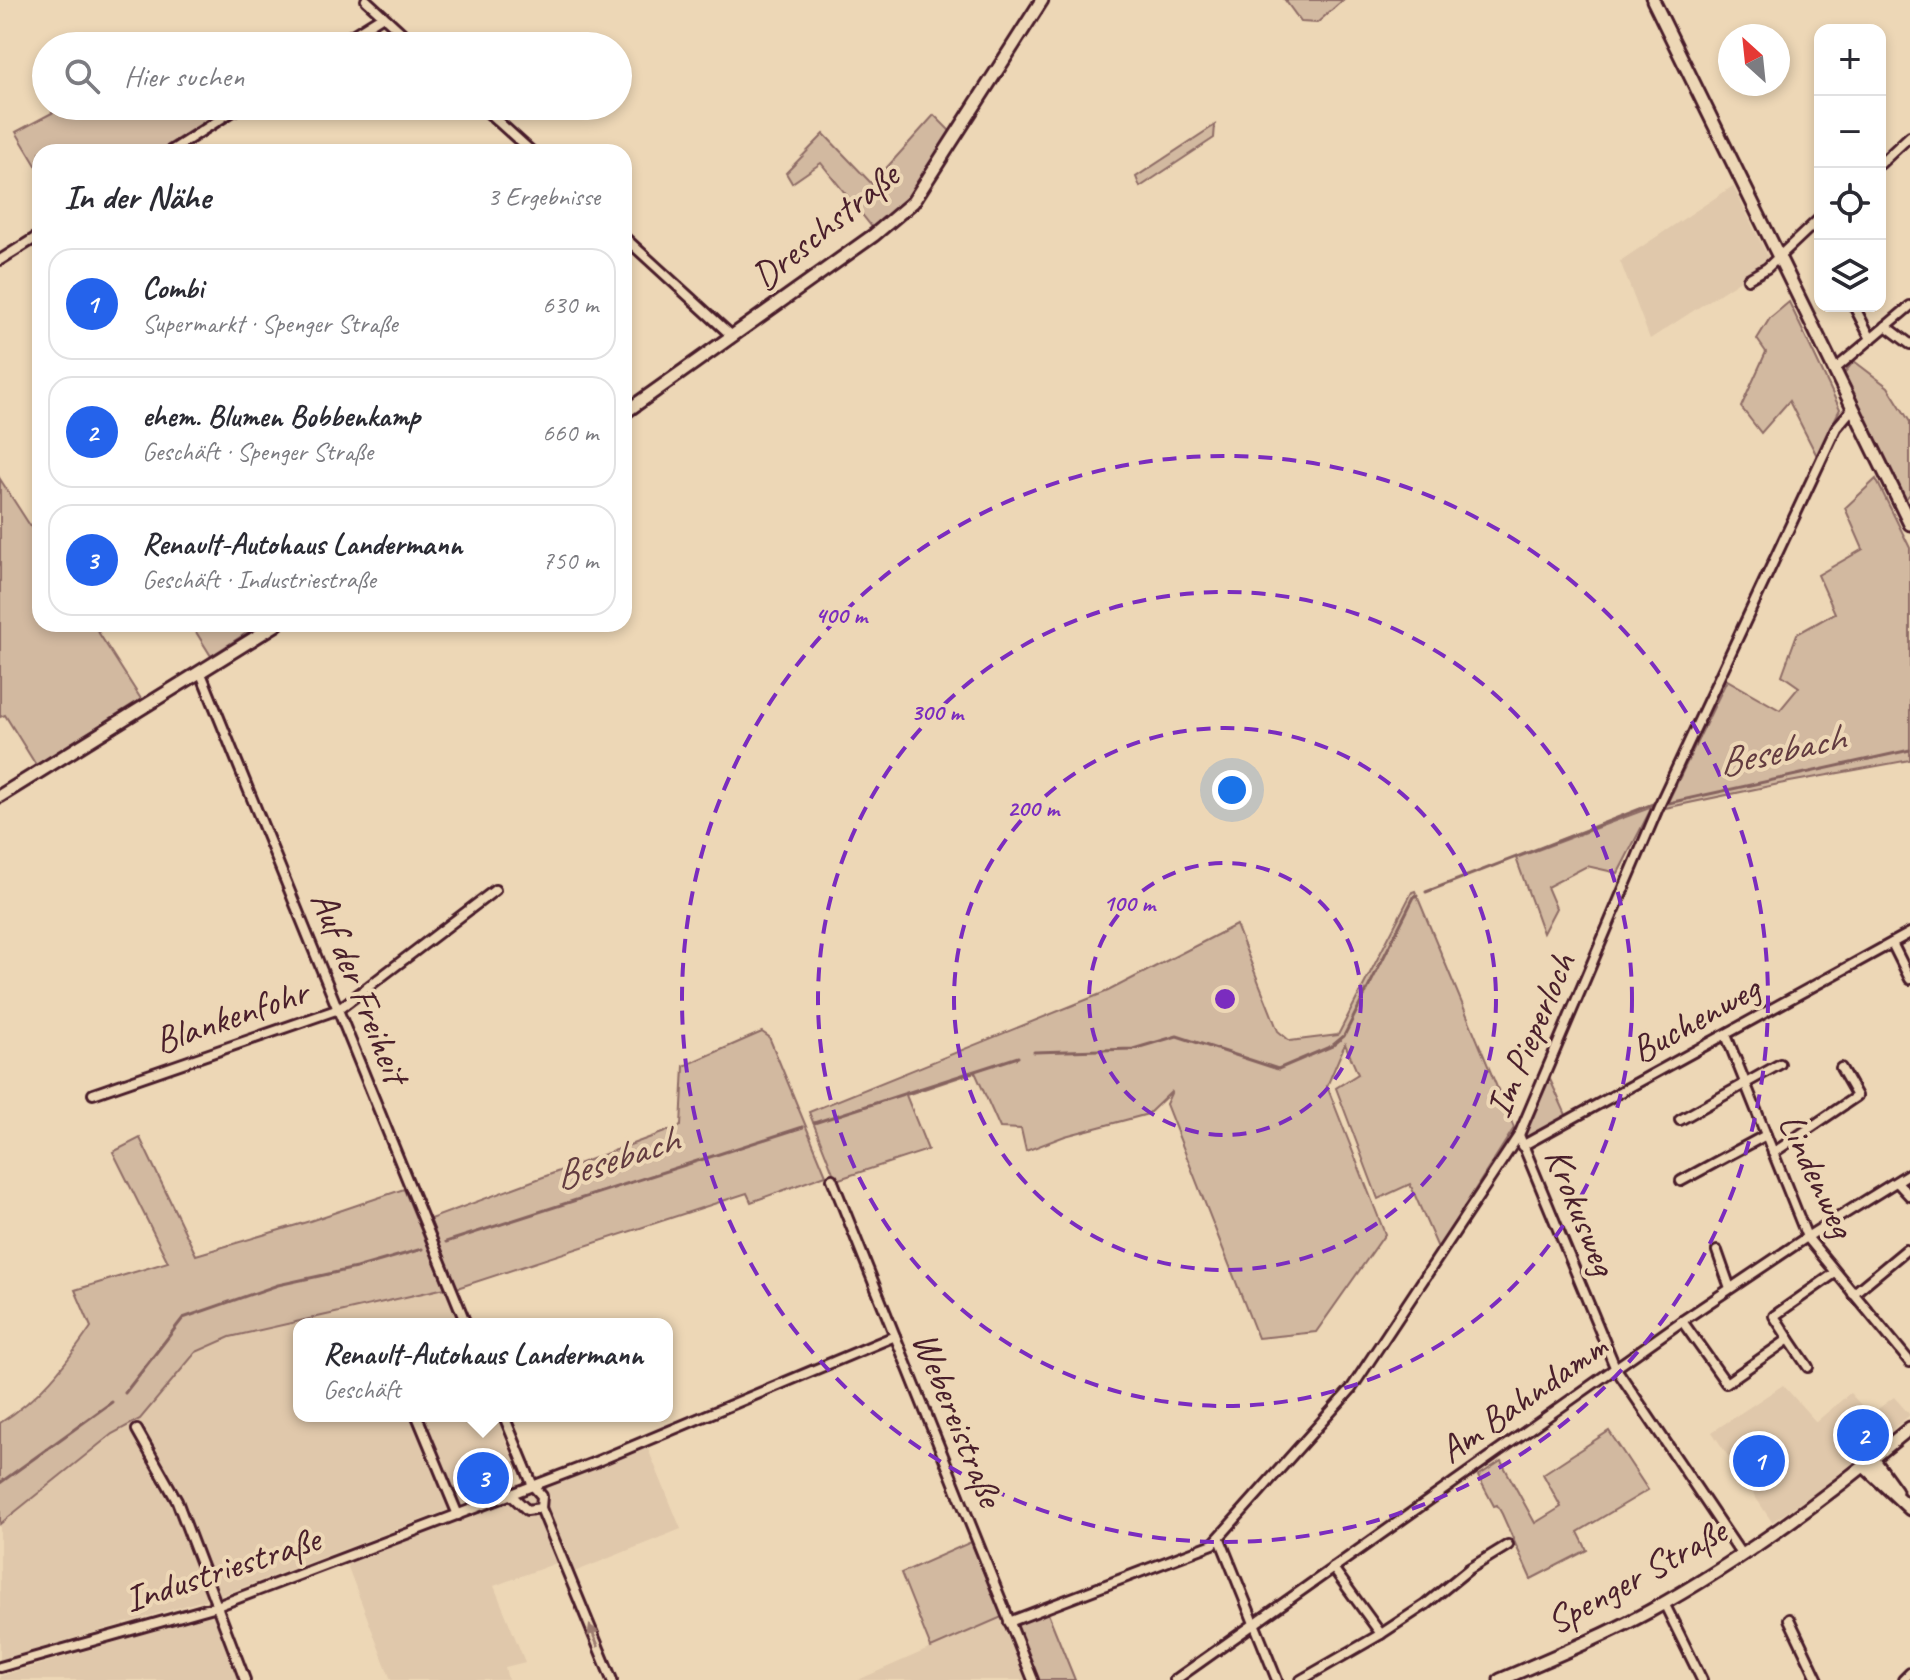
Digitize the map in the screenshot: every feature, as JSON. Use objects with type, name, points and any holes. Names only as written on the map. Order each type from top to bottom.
[{"type":"street","points":[[366,0],[401,32]]},
{"type":"street","name":"Dreschstraße","points":[[632,407],[874,235],[913,202],[1042,0]]},
{"type":"street","points":[[1653,0],[1910,524]]},
{"type":"street","points":[[357,32],[383,16]]},
{"type":"street","points":[[182,144],[219,120]]},
{"type":"street","points":[[497,120],[523,144]]},
{"type":"street","points":[[1886,158],[1910,136]]},
{"type":"street","points":[[1748,279],[1767,268],[1814,224]]},
{"type":"street","points":[[0,260],[32,240]]},
{"type":"street","points":[[632,244],[732,336]]},
{"type":"street","points":[[1834,370],[1910,306]]},
{"type":"street","points":[[1857,312],[1871,339]]},
{"type":"street","points":[[1886,326],[1910,344]]},
{"type":"street","name":"Im Pieperloch","points":[[1009,1622],[1213,1544],[1351,1389],[1519,1135],[1658,808],[1836,428],[1853,408]]},
{"type":"street","points":[[0,796],[264,632]]},
{"type":"street","name":"Auf der Freiheit","points":[[200,671],[464,1318]]},
{"type":"street","name":"Blankenfohr","points":[[93,1094],[339,1009],[495,890]]},
{"type":"street","name":"Buchenweg","points":[[1508,1155],[1910,933]]},
{"type":"street","points":[[1892,943],[1910,979]]},
{"type":"street","name":"Lindenweg","points":[[1726,1035],[1807,1237],[1910,1362]]},
{"type":"street","points":[[1680,1120],[1780,1064]]},
{"type":"street","points":[[1773,1153],[1857,1096],[1841,1068]]},
{"type":"street","name":"Krokusweg","points":[[1519,1135],[1615,1367],[1741,1554]]},
{"type":"street","points":[[1681,1181],[1766,1135]]},
{"type":"street","name":"Am Bahndamm","points":[[1175,1680],[1615,1367],[1807,1237],[1910,1173]]},
{"type":"street","name":"Webereistraße","points":[[832,1179],[1033,1680]]},
{"type":"street","points":[[1897,1182],[1910,1196]]},
{"type":"street","points":[[1853,1294],[1906,1250]]},
{"type":"street","points":[[1717,1251],[1730,1288]]},
{"type":"street","points":[[1808,1367],[1774,1316],[1835,1273]]},
{"type":"street","points":[[1682,1321],[1726,1383],[1789,1339]]},
{"type":"street","name":"Industriestraße","points":[[0,1667],[217,1606],[511,1495],[895,1336]]},
{"type":"street","points":[[419,1422],[458,1515]]},
{"type":"street","points":[[506,1422],[533,1486],[542,1496],[541,1508],[612,1680]]},
{"type":"street","name":"Spenger Straße","points":[[1500,1680],[1603,1635],[1664,1603],[1741,1554],[1910,1428]]},
{"type":"street","points":[[137,1430],[177,1501],[245,1680]]},
{"type":"street","points":[[1868,1462],[1906,1505]]},
{"type":"street","points":[[511,1495],[527,1510],[541,1508]]},
{"type":"street","points":[[1220,1539],[1277,1680]]},
{"type":"street","points":[[1301,1680],[1381,1634],[1425,1605],[1469,1569],[1508,1545]]},
{"type":"street","points":[[1333,1568],[1381,1634]]},
{"type":"street","points":[[1664,1603],[1702,1680]]},
{"type":"street","points":[[1789,1619],[1818,1680]]},
{"type":"street","points":[[1903,1680],[1910,1673]]},
{"type":"shaded area","points":[[1285,0],[1343,0],[1317,23],[1301,22]]},
{"type":"shaded area","points":[[934,115],[953,134],[907,200],[872,227],[821,163],[792,183],[786,173],[824,134],[872,184]]},
{"type":"shaded area","points":[[39,120],[207,120],[170,144],[32,144],[32,159],[16,132]]},
{"type":"shaded area","points":[[1215,125],[1214,138],[1140,187],[1136,177]]},
{"type":"shaded area","points":[[1733,186],[1770,261],[1650,339],[1620,261]]},
{"type":"shaded area","points":[[1789,302],[1840,409],[1817,456],[1789,401],[1761,433],[1741,407],[1766,352],[1757,339],[1770,318]]},
{"type":"shaded area","points":[[1854,361],[1888,387],[1910,422],[1910,494],[1905,500],[1844,379],[1845,372]]},
{"type":"shaded area","points":[[0,479],[32,529],[32,632],[98,632],[141,699],[36,765],[5,715],[0,717]]},
{"type":"shaded area","points":[[1876,479],[1910,548],[1910,760],[1665,808],[1727,680],[1780,710],[1799,687],[1782,675],[1797,634],[1835,613],[1818,575],[1863,549],[1845,508]]},
{"type":"shaded area","points":[[196,632],[248,632],[211,656]]},
{"type":"shaded area","points":[[1652,807],[1618,873],[1587,866],[1547,887],[1556,908],[1543,933],[1516,858]]},
{"type":"shaded area","points":[[1415,891],[1514,1128],[1438,1248],[1410,1184],[1378,1199],[1336,1088],[1358,1074],[1345,1044],[1327,1086],[1385,1234],[1316,1332],[1258,1338],[1166,1104],[1172,1091],[1148,1114],[1065,1136],[1026,1151],[1021,1129],[1000,1128],[975,1072],[906,1095],[928,1150],[836,1180],[809,1112],[1108,991],[1236,925],[1278,1031],[1290,1041],[1338,1035]]},
{"type":"shaded area","points":[[762,1032],[769,1037],[826,1175],[751,1202],[747,1193],[457,1288],[430,1219],[681,1126],[684,1066]]},
{"type":"shaded area","points":[[1548,1075],[1567,1117],[1528,1138],[1524,1135]]},
{"type":"shaded area","points":[[140,1138],[196,1255],[404,1189],[445,1288],[313,1318],[293,1318],[293,1323],[230,1337],[196,1352],[140,1419],[112,1434],[0,1524],[0,1423],[51,1380],[91,1327],[75,1290],[168,1262],[113,1152]]},
{"type":"shaded area","points":[[445,1288],[457,1318],[313,1318]]},
{"type":"shaded area","points":[[293,1323],[293,1422],[498,1422],[519,1474],[514,1485],[228,1593],[0,1660],[0,1524],[112,1434],[140,1419],[197,1352],[230,1337]]},
{"type":"shaded area","points":[[1783,1385],[1816,1422],[1850,1393],[1870,1415],[1894,1397],[1910,1415],[1818,1491],[1772,1522],[1712,1432]]},
{"type":"shaded area","points":[[1609,1431],[1648,1490],[1578,1532],[1587,1550],[1531,1579],[1502,1514],[1497,1505],[1494,1506],[1478,1476],[1501,1461],[1535,1523],[1561,1507],[1543,1474]]},
{"type":"shaded area","points":[[646,1444],[681,1529],[572,1573],[559,1562],[494,1586],[525,1662],[505,1667],[508,1680],[391,1680],[346,1562],[491,1507],[537,1483]]},
{"type":"shaded area","points":[[971,1542],[1002,1617],[931,1648],[901,1573]]},
{"type":"shaded area","points":[[1047,1611],[1075,1680],[1038,1680],[1016,1624]]},
{"type":"shaded area","points":[[211,1614],[218,1621],[240,1680],[0,1680],[0,1676]]},
{"type":"shaded area","points":[[1002,1617],[1028,1680],[858,1680],[931,1648]]},
{"type":"waterway","name":"Besebach","points":[[1664,804],[1910,750]]},
{"type":"waterway","name":"Besebach","points":[[1426,892],[1653,804]]},
{"type":"waterway","name":"Besebach","points":[[1034,1052],[1133,1049],[1177,1036],[1278,1069],[1332,1046],[1344,1036],[1417,895]]},
{"type":"waterway","name":"Besebach","points":[[814,1123],[1018,1057]]},
{"type":"waterway","name":"Besebach","points":[[446,1242],[803,1127]]},
{"type":"waterway","name":"Besebach","points":[[125,1393],[183,1318],[278,1285],[356,1268],[422,1249]]},
{"type":"waterway","name":"Besebach","points":[[0,1483],[112,1402]]},
{"type":"place","name":"ehem. Blumen Bobbenkamp","points":[[1863,1435]]},
{"type":"place","name":"Combi","points":[[1759,1461]]},
{"type":"place","name":"Renault-Autohaus Landermann","points":[[483,1478]]}]
